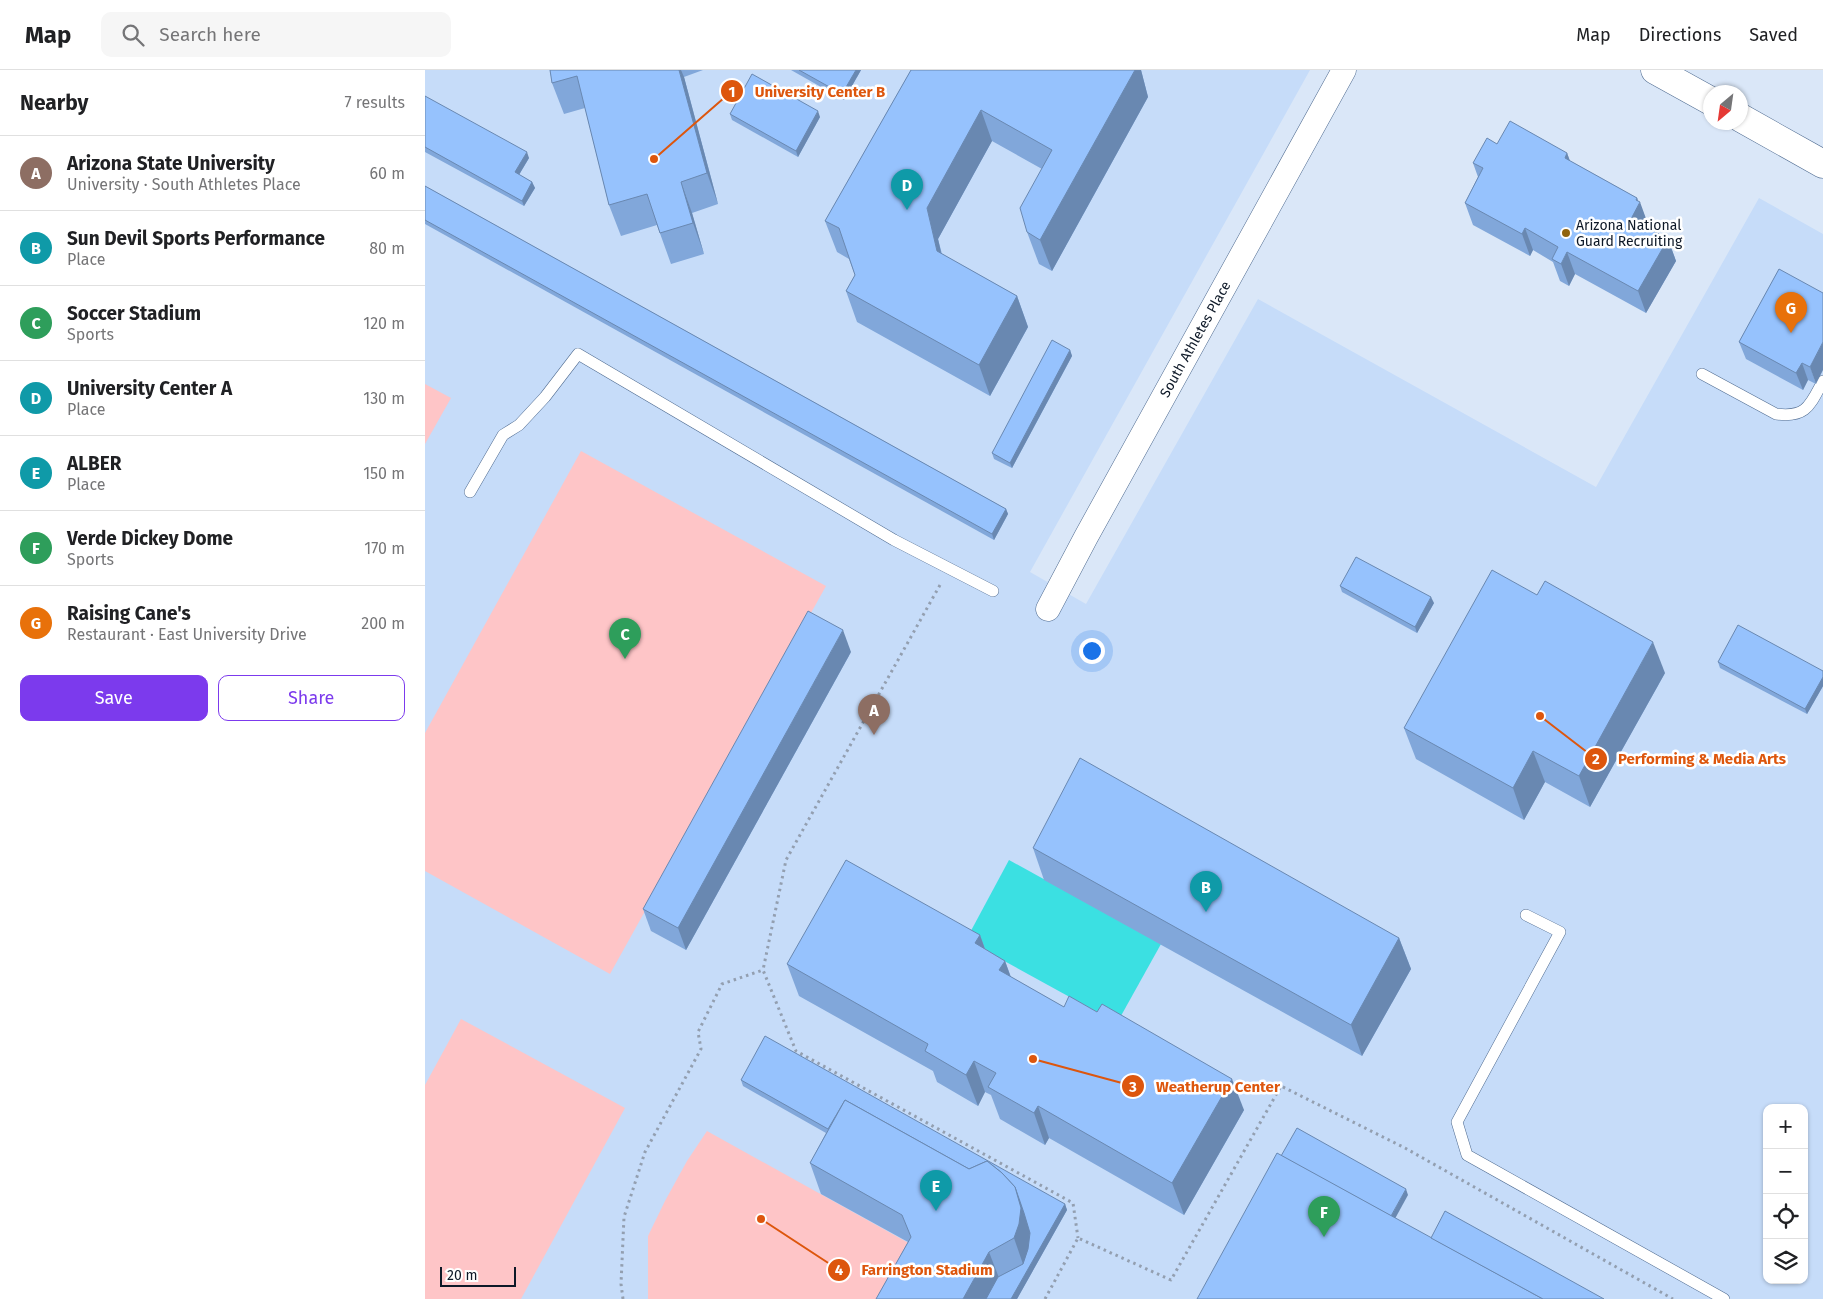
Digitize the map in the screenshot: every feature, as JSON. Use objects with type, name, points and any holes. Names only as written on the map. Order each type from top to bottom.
[{"type":"main road","points":[[1655,70],[1703,97]]},
{"type":"main road","points":[[1748,122],[1823,164]]},
{"type":"street","name":"South Athletes Place","points":[[1047,609],[1344,70]]},
{"type":"lane","points":[[470,492],[503,435],[519,426],[545,397],[578,354],[894,540],[993,591]]},
{"type":"lane","points":[[1702,374],[1776,414],[1787,416],[1796,415],[1809,406],[1823,381]]},
{"type":"lane","points":[[1526,915],[1560,932],[1457,1122],[1467,1155],[1725,1299]]},
{"type":"path","points":[[949,569],[786,860],[763,970],[796,1051],[1073,1203],[1078,1238],[1045,1299]]},
{"type":"path","points":[[623,1299],[621,1284],[624,1217],[645,1152],[701,1049],[698,1032],[722,984],[763,970]]},
{"type":"path","points":[[1078,1238],[1171,1280],[1281,1086],[1405,1148],[1673,1299]]},
{"type":"shaded area","points":[[425,70],[1310,70],[1030,572],[1086,604],[1258,299],[1596,487],[1759,198],[1823,234],[1823,1299],[425,1299]]},
{"type":"shaded area","points":[[425,384],[451,398],[425,444]]},
{"type":"shaded area","points":[[581,451],[826,586],[610,974],[425,871],[425,733]]},
{"type":"shaded area","points":[[1009,860],[1161,944],[1117,1023],[966,940]]},
{"type":"shaded area","points":[[461,1019],[625,1108],[521,1299],[425,1299],[425,1085]]},
{"type":"shaded area","points":[[707,1131],[914,1246],[905,1299],[648,1299],[648,1236],[687,1161]]},
{"type":"building","points":[[550,70],[679,70],[707,173],[681,182],[693,223],[660,233],[647,194],[609,205],[577,76],[552,83]]},
{"type":"building","points":[[799,70],[856,70],[842,94]]},
{"type":"building","points":[[911,70],[1135,70],[1040,240],[1027,232],[1020,208],[1052,150],[981,110],[927,208],[937,251],[1017,296],[979,365],[846,291],[855,275],[839,228],[825,221]]},
{"type":"building","points":[[752,74],[818,111],[796,151],[730,114]]},
{"type":"building","points":[[425,96],[527,152],[515,172],[532,182],[522,201],[425,147]]},
{"type":"building","name":"Arizona National Guard Recruiting","points":[[1510,121],[1567,153],[1565,158],[1637,198],[1636,200],[1640,202],[1631,219],[1668,239],[1638,291],[1567,252],[1561,264],[1552,259],[1558,247],[1525,228],[1522,234],[1465,203],[1483,168],[1473,163],[1487,138],[1497,144]]},
{"type":"building","points":[[425,186],[1006,509],[992,534],[425,220]]},
{"type":"building","points":[[1779,269],[1823,293],[1823,342],[1810,367],[1802,363],[1796,373],[1739,342]]},
{"type":"building","points":[[1052,340],[1070,350],[1010,463],[992,453]]},
{"type":"building","points":[[1356,557],[1431,597],[1415,627],[1340,586]]},
{"type":"building","points":[[1492,570],[1537,595],[1545,581],[1653,642],[1579,776],[1533,751],[1513,788],[1404,728]]},
{"type":"building","points":[[808,611],[843,630],[678,928],[643,909]]},
{"type":"building","points":[[1738,625],[1823,671],[1823,677],[1805,709],[1718,662]]},
{"type":"building","points":[[1080,758],[1399,938],[1351,1025],[1033,848]]},
{"type":"building","points":[[846,860],[980,935],[975,943],[1005,961],[999,970],[1064,1007],[1069,996],[1097,1012],[1102,1004],[1232,1079],[1172,1183],[1038,1106],[1034,1113],[988,1087],[996,1073],[974,1061],[966,1075],[925,1051],[928,1044],[787,964]]},
{"type":"building","points":[[765,1036],[1065,1204],[1011,1299],[986,1299],[998,1277],[1023,1264],[1028,1249],[1030,1233],[1024,1213],[1015,1187],[1002,1173],[987,1161],[969,1169],[845,1100],[828,1129],[741,1080]]},
{"type":"building","points":[[845,1100],[969,1169],[987,1161],[1015,1187],[1021,1208],[1019,1224],[1014,1238],[989,1252],[963,1299],[876,1299],[911,1237],[902,1215],[810,1163]]},
{"type":"building","points":[[1297,1128],[1406,1189],[1391,1216],[1281,1156]]},
{"type":"building","points":[[1277,1153],[1543,1299],[1197,1299]]},
{"type":"building","points":[[1445,1211],[1604,1299],[1543,1299],[1431,1238]]},
{"type":"place","name":"University Center B","points":[[654,159]]},
{"type":"place","name":"University Center A","points":[[907,210]]},
{"type":"place","name":"Arizona National Guard Recruiting","points":[[1566,233]]},
{"type":"place","name":"Raising Cane's","points":[[1791,333]]},
{"type":"place","name":"Soccer Stadium","points":[[625,659]]},
{"type":"place","name":"Performing & Media Arts","points":[[1540,716]]},
{"type":"place","name":"Arizona State University","points":[[874,735]]},
{"type":"place","name":"Sun Devil Sports Performance","points":[[1206,912]]},
{"type":"place","name":"Weatherup Center","points":[[1033,1059]]},
{"type":"place","name":"ALBER","points":[[936,1211]]},
{"type":"place","name":"Farrington Stadium","points":[[761,1219]]},
{"type":"place","name":"Verde Dickey Dome","points":[[1324,1237]]}]
